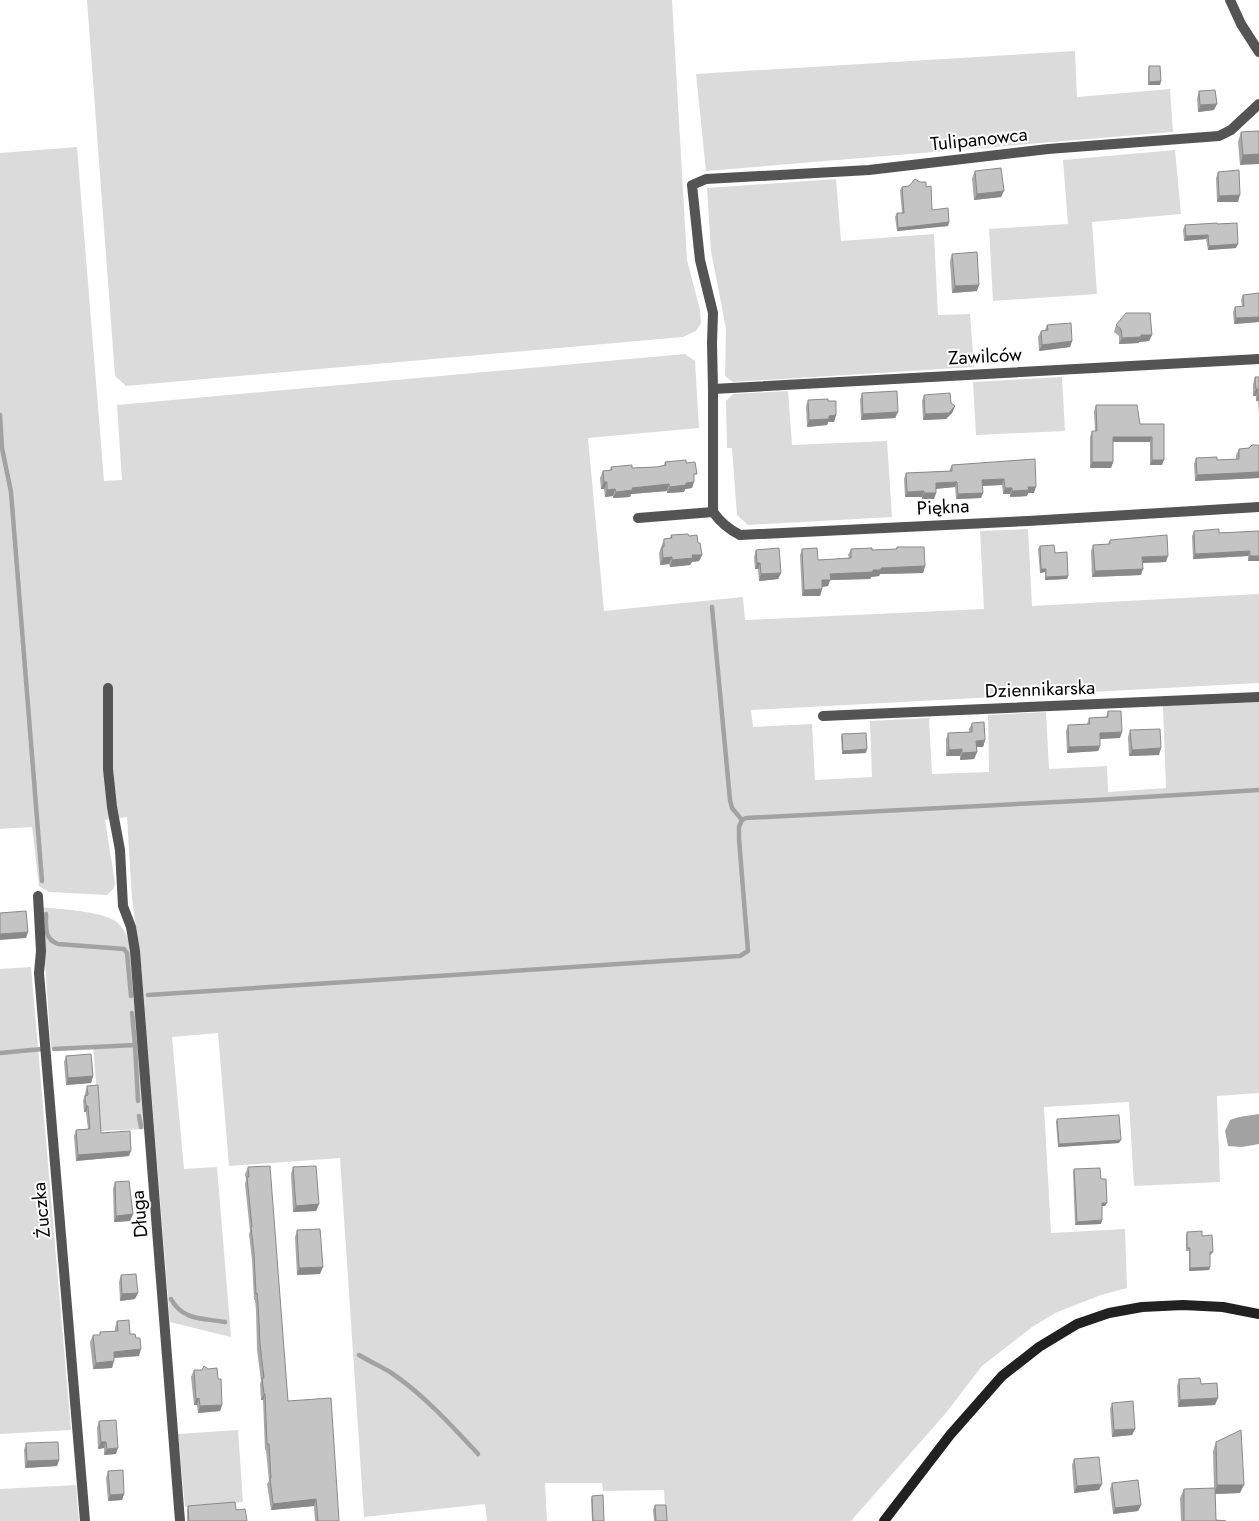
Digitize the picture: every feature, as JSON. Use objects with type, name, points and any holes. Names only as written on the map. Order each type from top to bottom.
[{"type":"street","points":[[1230,0],[1241,24],[1259,52]]},
{"type":"street","name":"Tulipanowca","points":[[713,389],[713,313],[700,260],[692,185],[706,179],[868,170],[1048,149],[1219,136],[1231,130],[1259,104]]},
{"type":"street","name":"Zawilców","points":[[713,389],[1259,359]]},
{"type":"street","points":[[638,518],[714,512],[713,389]]},
{"type":"street","name":"Piękna","points":[[714,512],[728,529],[740,535],[1028,521],[1259,507]]},
{"type":"street","name":"Długa","points":[[108,688],[108,769],[112,807],[120,850],[123,906],[131,927],[135,951],[180,1521]]},
{"type":"street","name":"Dziennikarska","points":[[823,716],[1259,697]]},
{"type":"street","name":"Żuczka","points":[[38,896],[41,950],[39,973],[85,1521]]},
{"type":"street","points":[[884,1521],[950,1435],[1002,1376],[1039,1347],[1077,1324],[1108,1313],[1184,1305],[1223,1307],[1259,1314]]},
{"type":"shaded area","points":[[87,0],[672,0],[687,260],[700,310],[701,323],[696,331],[683,337],[126,386],[115,376]]},
{"type":"shaded area","points":[[1075,51],[1077,97],[1170,89],[1173,132],[706,171],[696,74]]},
{"type":"shaded area","points":[[77,147],[104,481],[122,480],[117,405],[685,354],[695,361],[699,428],[588,438],[604,611],[743,597],[745,620],[984,609],[980,531],[1028,529],[1032,606],[1259,594],[1259,683],[751,710],[753,727],[812,724],[815,780],[872,777],[870,721],[929,718],[932,774],[989,772],[988,715],[1046,712],[1049,769],[1107,766],[1108,792],[1166,788],[1163,706],[1259,702],[1259,1093],[1217,1096],[1220,1182],[1134,1186],[1129,1102],[1044,1107],[1051,1233],[1125,1229],[1127,1288],[1101,1295],[1055,1313],[1032,1327],[982,1366],[945,1414],[851,1521],[666,1521],[664,1490],[603,1491],[602,1483],[545,1483],[547,1521],[487,1521],[485,1504],[364,1517],[340,1158],[229,1166],[218,1033],[172,1037],[184,1169],[217,1167],[231,1337],[170,1322],[141,964],[132,898],[127,817],[105,820],[115,883],[114,888],[107,895],[49,892],[39,886],[32,827],[0,829],[0,153]]},
{"type":"shaded area","points":[[1175,150],[1181,214],[1092,222],[1097,294],[993,301],[989,229],[1068,224],[1063,160]]},
{"type":"shaded area","points":[[836,179],[841,241],[934,234],[938,315],[970,314],[974,367],[733,382],[725,376],[726,329],[711,251],[707,188]]},
{"type":"shaded area","points":[[1062,377],[1065,431],[976,435],[973,382]]},
{"type":"shaded area","points":[[788,391],[792,445],[887,441],[892,517],[748,525],[737,515],[732,448],[727,448],[726,401],[733,394]]},
{"type":"shaded area","points":[[41,907],[81,911],[103,916],[118,923],[126,935],[131,948],[146,1129],[100,1131],[93,1046],[51,1048]]},
{"type":"shaded area","points":[[31,967],[71,1430],[0,1434],[0,969]]},
{"type":"shaded area","points":[[1259,1114],[1259,1144],[1242,1147],[1228,1146],[1225,1131],[1230,1120]]},
{"type":"shaded area","points":[[238,1430],[243,1502],[185,1507],[178,1434]]},
{"type":"shaded area","points":[[76,1485],[79,1521],[0,1521],[0,1489]]},
{"type":"building","points":[[1149,66],[1160,66],[1161,81],[1149,82]]},
{"type":"building","points":[[1215,90],[1217,104],[1200,105],[1199,91]]},
{"type":"building","points":[[1259,131],[1259,154],[1243,155],[1241,132]]},
{"type":"building","points":[[1001,168],[1004,191],[977,194],[975,171]]},
{"type":"building","points":[[1239,170],[1240,195],[1219,196],[1218,172]]},
{"type":"building","points":[[915,179],[920,182],[926,182],[926,187],[931,186],[932,210],[948,208],[949,222],[898,228],[897,213],[904,213],[902,187],[909,186]]},
{"type":"building","points":[[1237,223],[1238,244],[1209,246],[1208,235],[1186,236],[1185,225]]},
{"type":"building","points":[[977,252],[979,285],[955,286],[952,254]]},
{"type":"building","points":[[1259,293],[1259,317],[1236,318],[1235,307],[1244,306],[1243,295]]},
{"type":"building","points":[[1126,313],[1150,313],[1152,335],[1122,338],[1121,329],[1116,325]]},
{"type":"building","points":[[1071,323],[1072,341],[1042,345],[1041,331],[1048,330],[1047,325]]},
{"type":"building","points":[[1255,377],[1259,377],[1259,395],[1258,389],[1256,389]]},
{"type":"building","points":[[897,391],[898,412],[863,414],[862,393]]},
{"type":"building","points":[[950,393],[951,403],[955,406],[949,413],[925,414],[924,395]]},
{"type":"building","points":[[828,399],[828,401],[836,401],[836,415],[829,416],[829,419],[809,420],[808,400]]},
{"type":"building","points":[[1096,405],[1137,405],[1140,424],[1164,424],[1164,460],[1152,460],[1152,437],[1113,437],[1113,462],[1092,462],[1092,431],[1097,431]]},
{"type":"building","points":[[1252,445],[1259,446],[1259,472],[1197,475],[1196,458],[1217,457],[1217,460],[1239,459],[1239,449],[1249,448]]},
{"type":"building","points":[[1035,459],[1036,487],[1028,487],[1029,490],[1012,491],[1012,488],[1005,488],[1004,479],[982,480],[983,493],[958,494],[957,482],[936,483],[936,493],[924,493],[924,491],[907,492],[906,473],[952,471],[952,465]]},
{"type":"building","points":[[686,460],[686,463],[695,462],[697,474],[694,474],[694,482],[686,483],[686,485],[670,487],[669,484],[632,488],[633,490],[616,492],[615,489],[607,490],[607,482],[604,482],[603,471],[612,470],[611,467],[632,465],[632,468],[657,467],[666,465],[665,462]]},
{"type":"building","points":[[1219,529],[1219,533],[1259,531],[1259,556],[1250,556],[1250,551],[1195,554],[1194,531]]},
{"type":"building","points":[[688,534],[689,536],[697,535],[702,555],[692,555],[693,558],[672,560],[672,557],[663,558],[662,547],[664,547],[664,539],[672,538],[671,535]]},
{"type":"building","points":[[1167,535],[1168,556],[1142,557],[1143,569],[1095,571],[1093,545],[1110,544],[1110,540]]},
{"type":"building","points":[[1054,545],[1055,553],[1067,552],[1068,576],[1046,577],[1046,569],[1041,569],[1040,546]]},
{"type":"building","points":[[897,547],[924,547],[925,566],[881,568],[881,570],[873,570],[873,572],[830,574],[831,580],[822,580],[822,589],[804,590],[802,549],[817,548],[818,560],[851,558],[851,549],[897,549]]},
{"type":"building","points":[[779,548],[781,573],[761,574],[760,563],[757,563],[756,550]]},
{"type":"building","points":[[1108,711],[1121,711],[1122,732],[1100,733],[1100,746],[1069,747],[1068,725],[1090,724],[1089,718],[1108,717]]},
{"type":"building","points":[[984,722],[985,740],[976,741],[977,752],[962,753],[962,749],[949,750],[948,733],[972,732],[972,723]]},
{"type":"building","points":[[1160,729],[1161,748],[1132,750],[1130,730]]},
{"type":"building","points":[[866,733],[867,749],[843,751],[842,734]]},
{"type":"building","points":[[26,911],[28,932],[0,934],[0,913]]},
{"type":"building","points":[[91,1054],[93,1076],[68,1078],[66,1056]]},
{"type":"building","points":[[98,1085],[101,1133],[130,1131],[131,1151],[78,1155],[76,1130],[90,1129],[85,1096],[88,1095],[87,1086]]},
{"type":"building","points":[[1119,1115],[1121,1140],[1059,1144],[1057,1119]]},
{"type":"building","points":[[270,1166],[288,1401],[331,1398],[339,1521],[318,1521],[316,1499],[273,1504],[247,1177],[249,1177],[248,1167]]},
{"type":"building","points":[[316,1166],[319,1204],[296,1206],[293,1167]]},
{"type":"building","points":[[1100,1168],[1101,1179],[1106,1179],[1107,1203],[1102,1203],[1102,1220],[1077,1222],[1074,1169]]},
{"type":"building","points":[[129,1181],[133,1214],[116,1216],[115,1182]]},
{"type":"building","points":[[320,1229],[323,1267],[299,1268],[297,1230]]},
{"type":"building","points":[[1202,1231],[1202,1236],[1212,1235],[1213,1252],[1210,1252],[1210,1267],[1190,1268],[1190,1248],[1187,1248],[1187,1232]]},
{"type":"building","points":[[136,1274],[138,1293],[122,1294],[121,1275]]},
{"type":"building","points":[[129,1320],[130,1334],[135,1334],[136,1338],[140,1338],[141,1349],[114,1352],[114,1361],[96,1363],[93,1335],[100,1335],[100,1332],[118,1331],[117,1321]]},
{"type":"building","points":[[204,1366],[208,1369],[217,1368],[218,1379],[221,1379],[222,1405],[200,1406],[199,1398],[196,1399],[194,1370],[202,1370]]},
{"type":"building","points":[[1200,1378],[1201,1384],[1217,1383],[1218,1398],[1180,1400],[1179,1379]]},
{"type":"building","points":[[1133,1401],[1135,1429],[1114,1430],[1112,1403]]},
{"type":"building","points":[[116,1420],[118,1448],[107,1449],[106,1442],[101,1442],[99,1421]]},
{"type":"building","points":[[1241,1430],[1244,1485],[1217,1485],[1216,1442]]},
{"type":"building","points":[[58,1442],[59,1460],[27,1461],[26,1443]]},
{"type":"building","points":[[1099,1457],[1102,1484],[1077,1486],[1074,1459]]},
{"type":"building","points":[[123,1470],[124,1494],[110,1495],[108,1471]]},
{"type":"building","points":[[1138,1480],[1141,1505],[1115,1508],[1112,1483]]},
{"type":"building","points":[[1215,1488],[1216,1520],[1226,1521],[1184,1521],[1184,1489]]},
{"type":"building","points":[[603,1495],[604,1521],[593,1521],[592,1496]]},
{"type":"building","points":[[235,1502],[236,1510],[245,1509],[247,1521],[189,1521],[188,1506]]},
{"type":"building","points":[[655,1505],[666,1505],[667,1521],[656,1521]]},
{"type":"waterway","points":[[0,415],[2,448],[11,492],[42,881]]},
{"type":"waterway","points":[[712,607],[730,800],[732,808],[742,820]]},
{"type":"waterway","points":[[742,820],[746,818],[1259,790]]},
{"type":"waterway","points":[[148,995],[740,956],[748,951],[739,839],[739,827],[742,820]]},
{"type":"waterway","points":[[46,914],[46,928],[48,936],[53,942],[124,949],[127,953],[131,996]]},
{"type":"waterway","points":[[132,1013],[138,1101]]},
{"type":"waterway","points":[[54,1049],[135,1045]]},
{"type":"waterway","points":[[0,1053],[42,1049]]},
{"type":"waterway","points":[[139,1116],[141,1127]]},
{"type":"waterway","points":[[171,1299],[181,1311],[188,1315],[201,1319],[225,1322]]},
{"type":"waterway","points":[[359,1355],[402,1380],[436,1410],[478,1454]]}]
